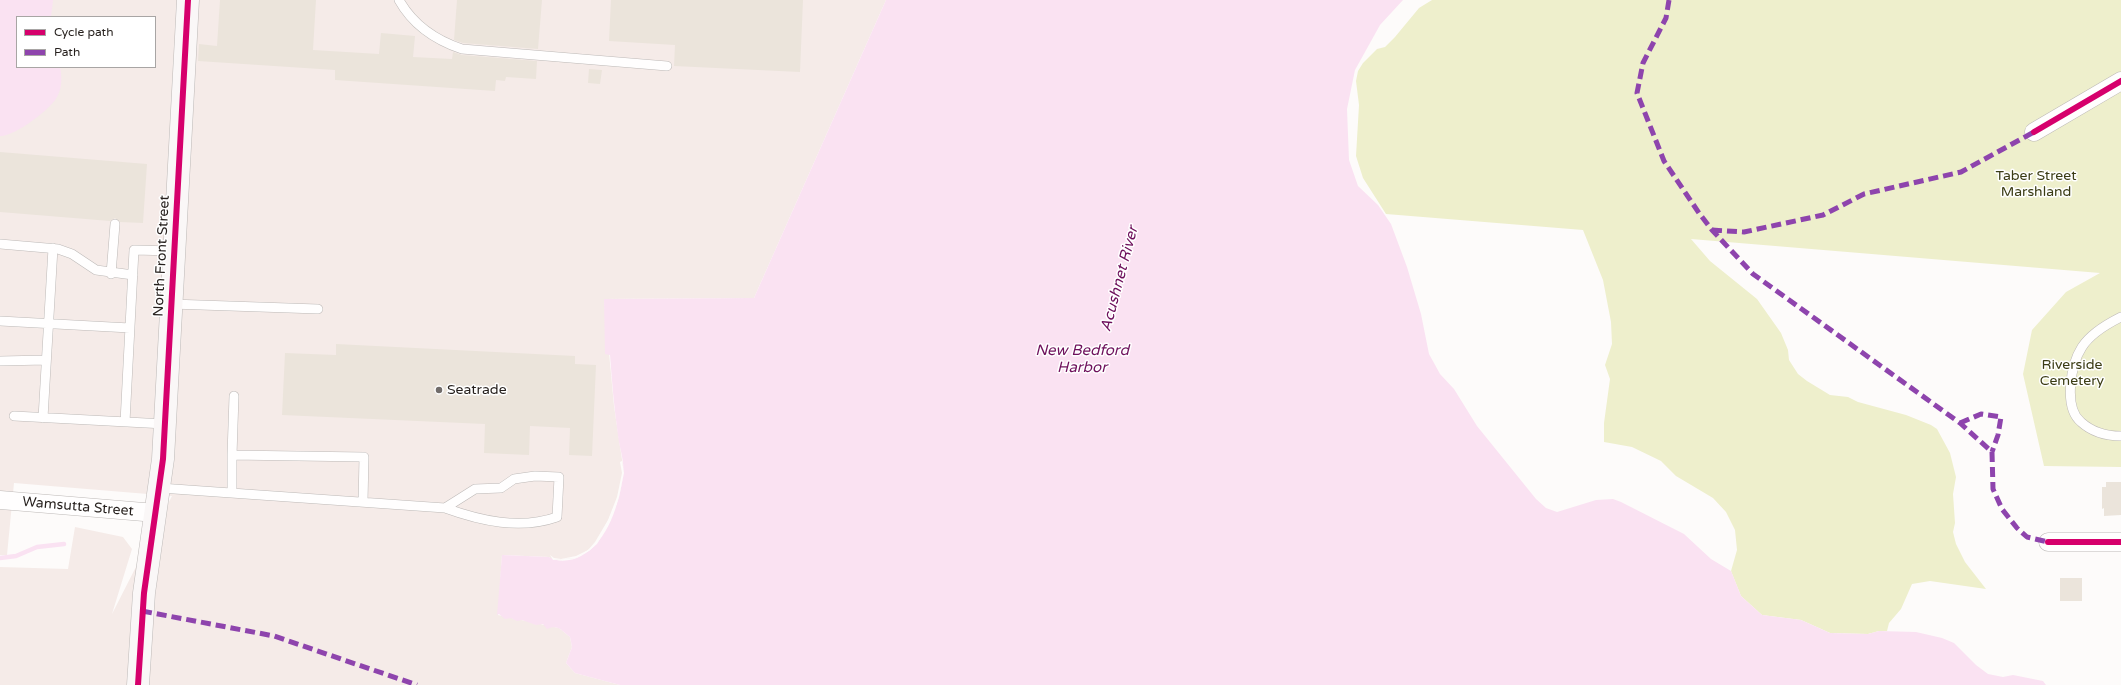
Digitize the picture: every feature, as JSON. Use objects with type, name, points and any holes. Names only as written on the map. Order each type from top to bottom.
[{"type":"street","name":"North Front Street","points":[[138,685],[144,593],[160,488],[165,424],[188,0]]},
{"type":"street","points":[[2034,132],[2121,81]]},
{"type":"street","name":"Wamsutta Street","points":[[0,500],[156,513]]},
{"type":"street","points":[[2048,542],[2121,542]]},
{"type":"lane","points":[[399,0],[412,20],[426,32],[444,43],[462,49],[667,66]]},
{"type":"lane","points":[[111,274],[114,224]]},
{"type":"lane","points":[[0,244],[53,248],[65,251],[96,270],[111,274],[133,275]]},
{"type":"lane","points":[[44,418],[53,248]]},
{"type":"lane","points":[[125,422],[134,250],[174,251]]},
{"type":"lane","points":[[171,304],[318,309]]},
{"type":"lane","points":[[2121,317],[2092,335],[2082,347],[2073,367],[2071,385],[2072,406],[2080,422],[2108,436],[2121,436]]},
{"type":"lane","points":[[0,321],[130,328]]},
{"type":"lane","points":[[0,361],[46,360]]},
{"type":"lane","points":[[232,494],[234,396]]},
{"type":"lane","points":[[14,416],[165,424]]},
{"type":"lane","points":[[232,455],[364,457],[363,502]]},
{"type":"lane","points":[[160,488],[445,508],[474,519],[508,523],[542,522],[557,517],[559,477],[534,476],[514,479],[501,488],[475,489],[445,508]]},
{"type":"shaded area","points":[[0,0],[886,0],[754,298],[604,299],[614,406],[624,473],[619,497],[597,544],[576,558],[553,560],[549,557],[502,555],[498,615],[559,628],[570,637],[572,647],[566,663],[575,673],[620,685],[0,685],[0,567],[68,569],[75,527],[123,537],[132,549],[112,614],[172,496],[14,483],[7,555],[0,555]]},
{"type":"green space","points":[[1432,0],[2121,0],[2121,467],[2044,466],[2023,374],[2032,330],[2066,292],[2100,273],[1691,239],[1710,261],[1757,299],[1781,333],[1788,350],[1789,360],[1798,374],[1807,381],[1830,395],[1848,397],[1858,402],[1906,415],[1937,429],[1950,453],[1956,477],[1953,494],[1955,523],[1953,532],[1956,544],[1965,562],[1986,589],[1930,581],[1912,584],[1901,609],[1889,623],[1887,631],[1879,631],[1868,634],[1830,633],[1801,620],[1762,615],[1741,596],[1731,571],[1737,550],[1735,530],[1726,512],[1713,498],[1676,476],[1661,461],[1632,447],[1604,442],[1604,423],[1610,379],[1605,365],[1612,344],[1611,322],[1603,280],[1583,230],[1386,214],[1363,178],[1356,156],[1359,105],[1356,81],[1358,71],[1363,63],[1377,49],[1385,47],[1395,37],[1419,8]]},
{"type":"water","points":[[0,0],[53,0],[51,16],[16,16],[16,68],[60,68],[61,85],[59,92],[55,101],[32,121],[14,132],[0,136]]},
{"type":"water","name":"New Bedford Harbor","points":[[886,0],[1403,0],[1380,25],[1355,70],[1347,109],[1349,160],[1358,186],[1378,205],[1391,224],[1407,267],[1421,314],[1429,354],[1440,374],[1454,389],[1477,426],[1536,499],[1546,508],[1557,512],[1596,500],[1613,499],[1684,534],[1711,559],[1731,571],[1741,596],[1762,615],[1801,620],[1830,633],[1868,634],[1879,631],[1916,632],[1942,638],[1954,643],[1976,665],[1988,674],[2003,677],[2013,675],[2043,681],[2046,685],[620,685],[575,673],[566,663],[572,647],[570,637],[562,631],[554,627],[547,629],[543,624],[536,625],[522,620],[517,621],[511,618],[505,619],[499,614],[497,615],[502,555],[549,557],[561,561],[577,558],[590,550],[599,541],[616,509],[623,465],[615,415],[610,355],[605,354],[604,299],[754,298]]},
{"type":"pier","points":[[622,461],[624,473],[619,497],[610,521],[597,544],[589,551],[576,558],[553,560],[550,555],[554,558],[561,559],[576,556],[588,550],[595,542],[608,520],[617,497],[622,473],[620,462]]},
{"type":"building","points":[[220,0],[316,0],[313,50],[379,54],[381,33],[415,36],[413,57],[452,59],[453,52],[462,55],[537,61],[536,79],[506,77],[505,81],[496,80],[495,91],[335,80],[335,70],[198,61],[199,44],[217,46]]},
{"type":"building","points":[[457,0],[542,0],[538,49],[463,43],[454,40]]},
{"type":"building","points":[[611,0],[803,0],[800,72],[674,66],[675,45],[609,41]]},
{"type":"building","points":[[589,69],[602,70],[600,84],[588,83]]},
{"type":"building","points":[[0,152],[147,164],[143,223],[120,222],[115,218],[110,221],[0,212]]},
{"type":"building","name":"Seatrade","points":[[336,344],[575,356],[575,364],[596,365],[592,456],[569,455],[570,428],[530,426],[529,455],[484,453],[485,424],[282,415],[285,353],[336,355]]},
{"type":"building","points":[[2106,482],[2121,482],[2121,515],[2104,516],[2104,508],[2102,509],[2102,487],[2106,487]]},
{"type":"building","points":[[2060,578],[2082,578],[2082,601],[2060,601]]},
{"type":"waterway","points":[[0,558],[16,556],[37,547],[64,544]]},
{"type":"marked path","points":[[1669,0],[1666,18],[1643,63],[1637,93],[1664,161],[1699,213],[1712,230],[1753,274],[1960,423],[1992,452],[1993,489],[2002,509],[2017,528],[2027,537],[2048,542]]},
{"type":"marked path","points":[[1712,230],[1744,232],[1823,215],[1864,194],[1961,172],[2034,132]]},
{"type":"marked path","points":[[1960,423],[1981,414],[2001,417],[1998,435],[1992,452]]},
{"type":"marked path","points":[[142,611],[274,636],[417,685]]},
{"type":"cycle path","points":[[138,685],[144,593],[163,459],[188,0]]},
{"type":"cycle path","points":[[2034,132],[2121,81]]},
{"type":"cycle path","points":[[2048,542],[2121,542]]},
{"type":"place","name":"Seatrade","points":[[439,390]]},
{"type":"park label","name":"Taber Street Marshland","points":[[2036,184]]},
{"type":"park label","name":"Riverside Cemetery","points":[[2072,374]]},
{"type":"water label","name":"Acushnet River","points":[[1120,279]]}]
